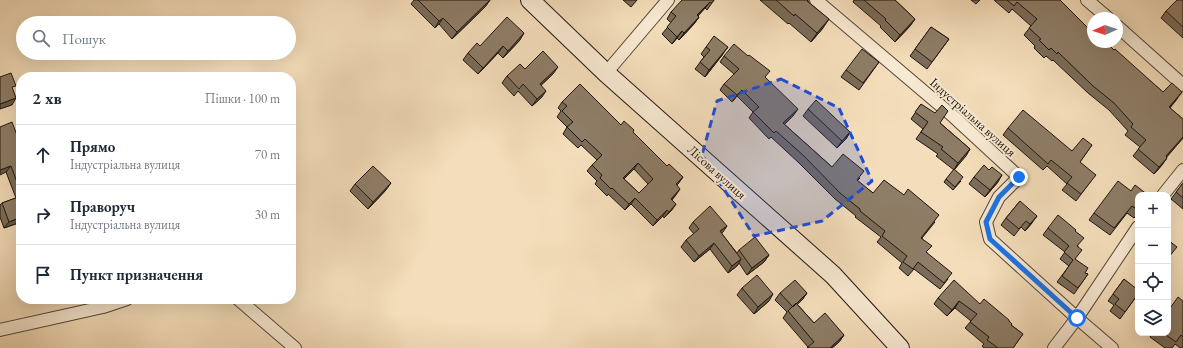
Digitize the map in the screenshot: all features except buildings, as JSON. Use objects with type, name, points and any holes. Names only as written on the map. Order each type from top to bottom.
[{"type":"street","name":"Лісова вулиця","points":[[530,0],[606,73],[833,275],[900,348]]},
{"type":"street","points":[[606,73],[668,0]]},
{"type":"street","name":"Індустріальна вулиця","points":[[816,0],[954,117],[1019,177],[999,197],[986,222],[990,239],[1077,318]]},
{"type":"street","points":[[1087,0],[1101,12]]},
{"type":"street","points":[[1123,31],[1183,85]]},
{"type":"street","points":[[1165,192],[1183,170]]},
{"type":"street","points":[[1054,348],[1077,318],[1137,228]]},
{"type":"street","points":[[0,330],[113,304]]},
{"type":"street","points":[[244,304],[295,348]]},
{"type":"street","points":[[1077,318],[1112,348]]},
{"type":"highlighted area","points":[[781,79],[839,108],[872,181],[822,221],[754,236],[702,155],[717,101]]},
{"type":"route","points":[[1019,177],[999,197],[986,222],[990,239],[1077,318]]}]
